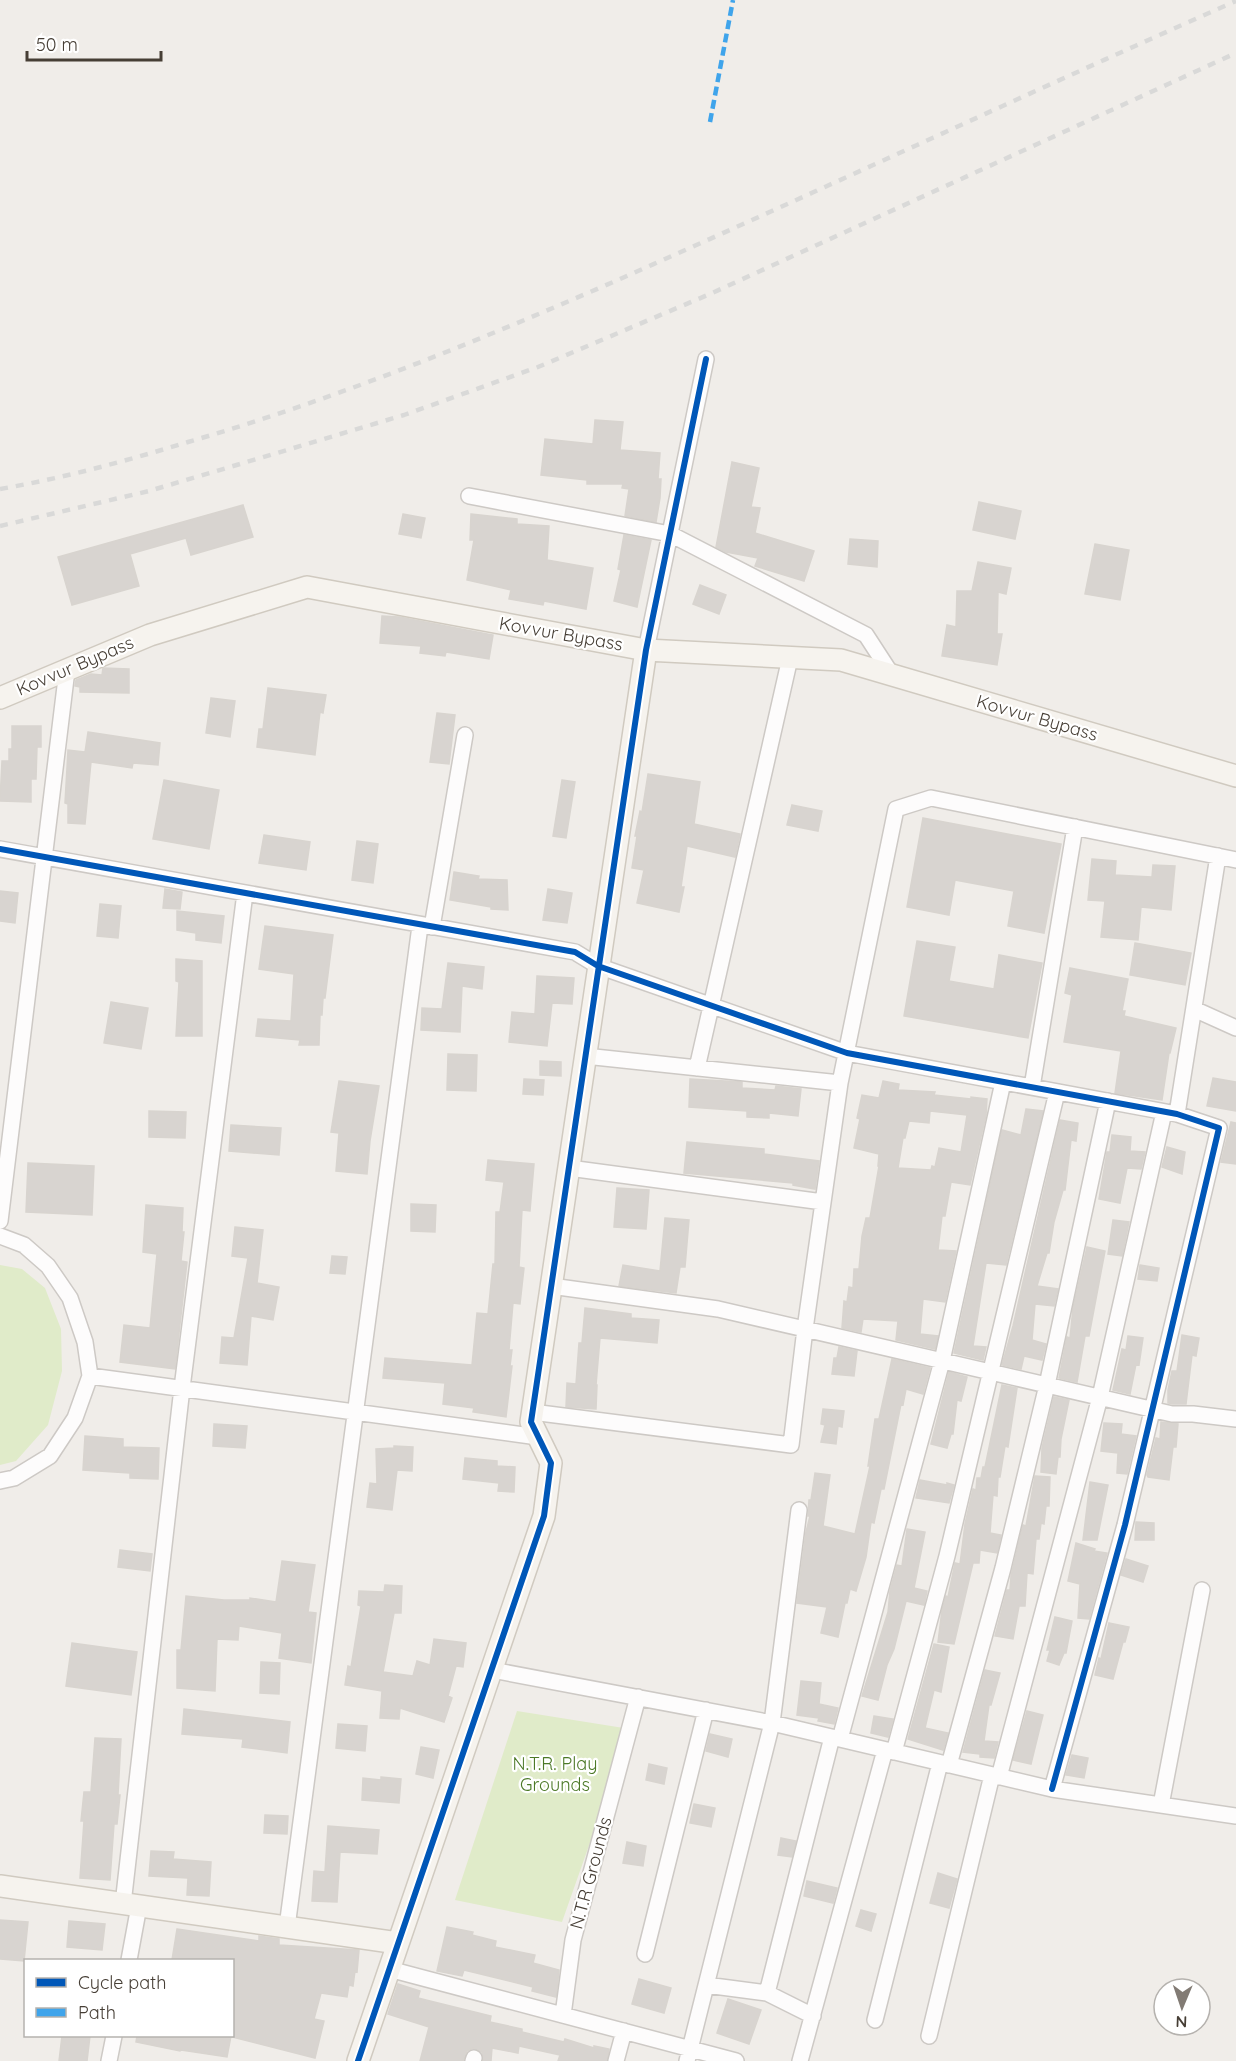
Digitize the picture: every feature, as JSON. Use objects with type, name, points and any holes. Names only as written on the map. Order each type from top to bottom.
[{"type":"street","points":[[358,2061],[544,1515],[551,1463],[531,1422],[532,1412],[646,650],[706,359]]},
{"type":"street","points":[[469,496],[670,534],[866,635],[892,675]]},
{"type":"street","name":"Kovvur Bypass","points":[[0,698],[150,635],[307,587],[646,650],[841,660],[1236,776]]},
{"type":"street","points":[[697,1068],[790,657]]},
{"type":"street","points":[[0,1221],[67,670]]},
{"type":"street","points":[[287,1927],[356,1412],[426,927],[465,735]]},
{"type":"street","points":[[532,1412],[791,1445],[840,1083],[896,808],[931,798],[1236,860]]},
{"type":"street","points":[[1032,1087],[1075,827]]},
{"type":"street","points":[[0,849],[44,855],[426,927],[575,952],[598,966],[847,1053],[1170,1113],[1219,1128],[1125,1526],[1052,1789]]},
{"type":"street","points":[[929,2036],[996,1776],[1100,1397],[1170,1113],[1194,1009],[1218,856]]},
{"type":"street","points":[[129,1959],[131,1905],[182,1388],[245,893]]},
{"type":"street","points":[[1194,1009],[1236,1028]]},
{"type":"street","points":[[585,1056],[840,1083]]},
{"type":"street","points":[[766,1993],[942,1360],[1003,1082]]},
{"type":"street","points":[[800,2061],[947,1556],[1057,1092]]},
{"type":"street","points":[[875,2020],[944,1764],[1002,1568],[1047,1385],[1108,1101]]},
{"type":"street","points":[[568,1168],[823,1202]]},
{"type":"street","points":[[0,1236],[24,1245],[48,1266],[70,1298],[85,1342],[90,1376],[75,1418],[50,1456],[14,1478],[0,1480]]},
{"type":"street","points":[[551,1286],[718,1309],[1172,1414],[1236,1419]]},
{"type":"street","points":[[90,1376],[538,1437]]},
{"type":"street","points":[[688,2055],[772,1723],[798,1510]]},
{"type":"street","points":[[1161,1805],[1202,1590]]},
{"type":"street","points":[[492,1670],[772,1723],[1052,1789],[1236,1816]]},
{"type":"street","name":"N.T.R Grounds","points":[[563,2015],[573,1940],[638,1697]]},
{"type":"street","points":[[645,1954],[706,1710]]},
{"type":"street","points":[[0,1886],[398,1943]]},
{"type":"street","points":[[389,1969],[624,2031],[688,2055],[736,2061]]},
{"type":"street","points":[[706,1986],[766,1993],[813,2016]]},
{"type":"street","points":[[616,2061],[624,2031]]},
{"type":"street","points":[[109,2061],[114,2037]]},
{"type":"green space","points":[[0,1265],[22,1269],[45,1288],[61,1329],[62,1371],[48,1425],[16,1461],[0,1465]]},
{"type":"green space","name":"N.T.R. Play Grounds","points":[[517,1711],[630,1729],[562,1922],[455,1900]]},
{"type":"building","points":[[595,420],[623,422],[620,450],[660,453],[658,479],[661,479],[660,498],[656,522],[625,516],[629,489],[622,488],[623,484],[587,484],[587,480],[541,475],[545,439],[593,444]]},
{"type":"building","points":[[732,462],[759,468],[751,507],[760,508],[755,533],[814,551],[804,581],[755,566],[758,558],[726,552],[716,547]]},
{"type":"building","points":[[979,502],[1021,511],[1015,539],[973,530]]},
{"type":"building","points":[[243,505],[253,537],[191,555],[186,538],[130,554],[139,586],[72,605],[58,557]]},
{"type":"building","points":[[403,514],[425,518],[421,538],[399,534]]},
{"type":"building","points":[[471,514],[517,519],[517,524],[549,526],[547,560],[593,568],[586,609],[544,601],[543,605],[509,599],[511,590],[467,580],[474,540],[470,540]]},
{"type":"building","points":[[624,535],[651,540],[637,607],[614,601],[621,570],[618,569]]},
{"type":"building","points":[[850,539],[878,541],[877,567],[848,564]]},
{"type":"building","points":[[1095,544],[1129,550],[1120,600],[1085,594]]},
{"type":"building","points":[[978,562],[1011,568],[1006,594],[998,592],[997,634],[1002,634],[997,665],[942,656],[947,625],[956,627],[957,591],[972,591]]},
{"type":"building","points":[[700,585],[726,595],[719,614],[693,604]]},
{"type":"building","points":[[382,616],[399,617],[493,635],[489,659],[446,652],[445,656],[420,653],[421,646],[380,643]]},
{"type":"building","points":[[103,668],[129,669],[129,693],[80,692],[80,687],[75,686],[76,680],[91,674],[102,675]]},
{"type":"building","points":[[268,688],[326,695],[323,713],[320,712],[315,755],[257,747],[259,729],[263,729]]},
{"type":"building","points":[[211,698],[235,701],[230,737],[206,733]]},
{"type":"building","points":[[437,713],[455,715],[449,764],[430,762]]},
{"type":"building","points":[[12,726],[41,726],[41,747],[37,747],[36,779],[31,779],[31,802],[0,801],[2,761],[9,761],[9,749],[12,749]]},
{"type":"building","points":[[88,732],[160,743],[158,765],[133,763],[132,768],[91,762],[85,824],[68,823],[68,804],[65,803],[68,750],[85,752]]},
{"type":"building","points":[[648,774],[700,782],[694,824],[740,834],[735,857],[687,846],[681,887],[684,887],[679,912],[637,903],[644,870],[632,868],[637,836],[635,836],[640,811],[642,812]]},
{"type":"building","points":[[164,780],[219,790],[209,849],[153,839]]},
{"type":"building","points":[[562,780],[575,782],[566,838],[553,836]]},
{"type":"building","points":[[792,805],[822,811],[818,831],[787,825]]},
{"type":"building","points":[[923,818],[1061,844],[1044,933],[1008,926],[1014,891],[955,880],[949,915],[907,907]]},
{"type":"building","points":[[264,835],[310,842],[306,870],[259,863]]},
{"type":"building","points":[[357,841],[378,844],[373,883],[352,880]]},
{"type":"building","points":[[1092,859],[1116,861],[1115,875],[1152,877],[1153,865],[1175,866],[1171,910],[1141,907],[1138,940],[1101,937],[1105,901],[1088,900]]},
{"type":"building","points":[[454,872],[479,876],[478,879],[507,880],[508,910],[491,909],[491,907],[450,900]]},
{"type":"building","points":[[165,889],[182,892],[180,909],[163,908]]},
{"type":"building","points":[[548,889],[572,893],[567,923],[543,920]]},
{"type":"building","points":[[0,891],[18,893],[15,923],[0,921]]},
{"type":"building","points":[[100,904],[121,906],[118,938],[97,936]]},
{"type":"building","points":[[177,911],[224,916],[221,943],[196,940],[196,933],[177,930]]},
{"type":"building","points":[[265,926],[333,935],[325,998],[323,998],[322,1015],[320,1015],[319,1045],[299,1045],[300,1040],[256,1036],[258,1019],[291,1021],[294,974],[259,969]]},
{"type":"building","points":[[917,941],[955,947],[949,981],[994,989],[999,955],[1042,963],[1028,1038],[904,1016]]},
{"type":"building","points":[[1135,943],[1191,953],[1185,985],[1130,975]]},
{"type":"building","points":[[176,959],[202,961],[202,1036],[176,1036],[179,982],[176,981]]},
{"type":"building","points":[[448,963],[484,967],[482,989],[462,986],[460,1032],[421,1030],[422,1008],[442,1009]]},
{"type":"building","points":[[1070,968],[1128,979],[1122,1011],[1125,1011],[1124,1016],[1176,1028],[1169,1053],[1162,1100],[1115,1093],[1121,1051],[1064,1042],[1072,995],[1065,993]]},
{"type":"building","points":[[537,976],[574,978],[572,1004],[552,1003],[547,1046],[509,1042],[512,1012],[535,1014]]},
{"type":"building","points":[[111,1002],[148,1008],[141,1049],[104,1043]]},
{"type":"building","points":[[448,1054],[477,1055],[476,1091],[447,1090]]},
{"type":"building","points":[[540,1061],[561,1062],[561,1076],[540,1075]]},
{"type":"building","points":[[1213,1078],[1236,1082],[1236,1111],[1207,1106]]},
{"type":"building","points":[[524,1079],[544,1080],[543,1095],[523,1094]]},
{"type":"building","points":[[690,1079],[742,1082],[742,1088],[775,1090],[776,1086],[801,1089],[798,1116],[769,1113],[769,1118],[747,1117],[747,1111],[689,1107]]},
{"type":"building","points":[[339,1081],[379,1086],[367,1174],[336,1171],[339,1133],[331,1132]]},
{"type":"building","points":[[883,1081],[899,1084],[898,1090],[987,1099],[986,1115],[970,1185],[951,1182],[945,1216],[942,1216],[938,1250],[956,1251],[945,1302],[923,1299],[920,1334],[938,1336],[935,1349],[896,1340],[898,1321],[863,1319],[861,1332],[842,1328],[844,1301],[847,1302],[849,1287],[853,1288],[854,1269],[859,1269],[862,1236],[866,1218],[870,1218],[879,1166],[879,1154],[854,1148],[860,1119],[857,1118],[862,1095],[879,1098]],"holes":[[[930,1111],[967,1115],[961,1152],[939,1148],[935,1167],[932,1166],[931,1170],[898,1168],[903,1138],[905,1138],[909,1121],[929,1123]]]},
{"type":"building","points":[[1026,1109],[1043,1111],[1006,1265],[986,1263],[973,1346],[986,1347],[983,1360],[954,1353],[1002,1130],[1021,1135]]},
{"type":"building","points":[[149,1111],[186,1112],[185,1138],[149,1137]]},
{"type":"building","points":[[1060,1120],[1078,1123],[1076,1141],[1071,1140],[1065,1190],[1063,1190],[1054,1222],[1049,1253],[1047,1253],[1037,1286],[1058,1289],[1054,1306],[1035,1304],[1032,1340],[1046,1344],[1042,1360],[1024,1356],[1021,1369],[1002,1365]]},
{"type":"building","points":[[1231,1122],[1236,1123],[1236,1164],[1221,1162]]},
{"type":"building","points":[[231,1125],[281,1128],[279,1155],[229,1151]]},
{"type":"building","points":[[1112,1135],[1131,1137],[1130,1151],[1145,1152],[1141,1169],[1127,1168],[1120,1203],[1099,1199]]},
{"type":"building","points":[[687,1142],[764,1149],[764,1154],[819,1161],[815,1189],[793,1185],[793,1183],[684,1173]]},
{"type":"building","points":[[1167,1147],[1185,1152],[1182,1174],[1162,1167]]},
{"type":"building","points":[[488,1160],[534,1164],[530,1211],[522,1210],[519,1267],[524,1268],[520,1304],[513,1303],[509,1350],[512,1350],[510,1366],[512,1366],[506,1417],[473,1412],[474,1408],[443,1404],[445,1383],[383,1378],[385,1358],[472,1365],[477,1313],[488,1314],[493,1264],[495,1264],[496,1212],[500,1212],[504,1182],[486,1180]]},
{"type":"building","points":[[28,1163],[94,1166],[92,1215],[26,1212]]},
{"type":"building","points":[[617,1188],[649,1190],[646,1229],[614,1227]]},
{"type":"building","points":[[411,1204],[436,1205],[435,1232],[411,1231]]},
{"type":"building","points":[[146,1205],[183,1208],[182,1232],[184,1232],[181,1261],[187,1262],[175,1369],[120,1362],[124,1325],[150,1328],[157,1254],[143,1252]]},
{"type":"building","points":[[665,1218],[689,1220],[685,1267],[680,1267],[676,1293],[619,1286],[623,1265],[660,1271]]},
{"type":"building","points":[[1113,1220],[1129,1222],[1122,1256],[1108,1254]]},
{"type":"building","points":[[235,1227],[263,1230],[257,1283],[279,1287],[273,1320],[251,1316],[247,1365],[220,1363],[222,1337],[234,1338],[248,1258],[232,1256]]},
{"type":"building","points":[[1087,1247],[1105,1251],[1089,1336],[1085,1336],[1077,1382],[1059,1378],[1067,1337],[1070,1338],[1073,1308]]},
{"type":"building","points":[[332,1256],[347,1257],[345,1274],[330,1273]]},
{"type":"building","points":[[1140,1265],[1159,1268],[1157,1281],[1138,1279]]},
{"type":"building","points":[[585,1308],[631,1314],[631,1318],[659,1320],[657,1343],[600,1338],[596,1409],[566,1407],[567,1383],[576,1384],[579,1343],[582,1343]]},
{"type":"building","points":[[1182,1335],[1199,1338],[1196,1356],[1192,1355],[1186,1404],[1173,1404],[1168,1403],[1168,1390],[1172,1371],[1177,1371]]},
{"type":"building","points":[[1128,1336],[1143,1338],[1139,1365],[1136,1364],[1130,1394],[1113,1390],[1122,1349],[1126,1350]]},
{"type":"building","points":[[839,1347],[857,1351],[854,1376],[832,1374],[834,1358],[837,1358]]},
{"type":"building","points":[[892,1359],[930,1368],[923,1394],[906,1389],[884,1489],[881,1489],[874,1523],[871,1522],[866,1557],[856,1591],[850,1589],[847,1603],[845,1603],[838,1637],[821,1633],[827,1607],[797,1603],[810,1516],[808,1516],[809,1500],[811,1500],[815,1473],[830,1475],[823,1526],[855,1534],[870,1466],[868,1466],[875,1419],[879,1419]]},
{"type":"building","points":[[949,1372],[967,1377],[961,1401],[957,1400],[953,1434],[951,1434],[947,1448],[931,1444]]},
{"type":"building","points":[[1002,1385],[1017,1388],[1008,1447],[1005,1446],[1000,1477],[998,1477],[997,1496],[993,1495],[990,1533],[1001,1535],[997,1553],[980,1550],[979,1563],[973,1563],[954,1644],[938,1642],[942,1610],[946,1596],[948,1597],[955,1563],[960,1564],[965,1524],[973,1489],[976,1490],[977,1478],[981,1478],[983,1467],[985,1467]]},
{"type":"building","points":[[1054,1397],[1069,1400],[1056,1474],[1041,1472],[1042,1448]]},
{"type":"building","points":[[823,1409],[844,1411],[842,1427],[838,1426],[836,1444],[821,1442],[825,1425],[821,1424]]},
{"type":"building","points":[[1161,1422],[1178,1424],[1169,1480],[1147,1475],[1156,1438],[1160,1439]]},
{"type":"building","points":[[1104,1423],[1122,1424],[1121,1434],[1136,1436],[1127,1474],[1117,1473],[1118,1453],[1101,1451]]},
{"type":"building","points":[[214,1424],[247,1426],[245,1448],[213,1446]]},
{"type":"building","points":[[85,1436],[123,1439],[123,1447],[159,1448],[158,1479],[130,1478],[130,1473],[83,1470]]},
{"type":"building","points":[[394,1446],[413,1447],[412,1471],[397,1470],[392,1510],[367,1507],[370,1483],[377,1484],[376,1449],[394,1448]]},
{"type":"building","points":[[465,1458],[497,1461],[497,1466],[515,1467],[514,1492],[498,1491],[499,1483],[463,1479]]},
{"type":"building","points":[[1035,1476],[1050,1477],[1049,1506],[1046,1506],[1039,1539],[1036,1539],[1033,1574],[1027,1573],[1025,1606],[1019,1606],[1013,1639],[995,1636],[1007,1590],[1010,1590],[1023,1525],[1026,1526]]},
{"type":"building","points":[[920,1480],[954,1485],[949,1503],[916,1498]]},
{"type":"building","points":[[1090,1482],[1108,1485],[1097,1540],[1083,1540]]},
{"type":"building","points":[[1136,1522],[1154,1523],[1154,1540],[1135,1540]]},
{"type":"building","points":[[907,1529],[925,1532],[914,1588],[927,1591],[924,1605],[906,1601],[878,1700],[862,1696],[888,1612],[890,1591],[897,1565],[902,1566]]},
{"type":"building","points":[[1076,1543],[1095,1549],[1094,1551],[1107,1553],[1089,1619],[1078,1618],[1080,1584],[1068,1581]]},
{"type":"building","points":[[120,1550],[152,1554],[150,1571],[118,1567]]},
{"type":"building","points":[[1126,1559],[1148,1566],[1143,1582],[1121,1575]]},
{"type":"building","points":[[282,1561],[315,1565],[308,1612],[316,1613],[311,1663],[279,1658],[282,1633],[239,1626],[238,1640],[217,1639],[215,1691],[177,1688],[177,1650],[181,1650],[186,1596],[224,1600],[250,1600],[250,1598],[276,1602]]},
{"type":"building","points":[[385,1585],[402,1586],[401,1613],[394,1613],[383,1672],[413,1676],[417,1661],[430,1665],[434,1639],[466,1643],[463,1667],[456,1666],[448,1696],[452,1698],[444,1722],[400,1708],[399,1719],[380,1718],[382,1691],[345,1685],[348,1666],[351,1667],[361,1606],[358,1605],[359,1591],[384,1592]]},
{"type":"building","points":[[1055,1617],[1072,1621],[1066,1653],[1059,1665],[1047,1661],[1050,1650],[1047,1650]]},
{"type":"building","points":[[1109,1623],[1129,1627],[1113,1679],[1095,1675]]},
{"type":"building","points":[[72,1643],[137,1652],[131,1695],[66,1686]]},
{"type":"building","points":[[934,1644],[949,1647],[941,1692],[934,1690],[925,1728],[948,1733],[943,1750],[908,1739]]},
{"type":"building","points":[[261,1662],[280,1663],[279,1694],[260,1693]]},
{"type":"building","points":[[985,1670],[1000,1673],[991,1705],[989,1705],[984,1741],[998,1742],[994,1758],[963,1752]]},
{"type":"building","points":[[801,1681],[821,1683],[819,1704],[838,1708],[834,1724],[818,1721],[819,1718],[797,1715]]},
{"type":"building","points":[[184,1709],[290,1722],[287,1753],[242,1747],[243,1739],[182,1734]]},
{"type":"building","points":[[1027,1711],[1043,1715],[1031,1764],[1013,1760]]},
{"type":"building","points":[[874,1716],[893,1719],[888,1737],[871,1733]]},
{"type":"building","points":[[338,1724],[367,1726],[365,1751],[336,1748]]},
{"type":"building","points":[[710,1734],[732,1739],[728,1757],[706,1751]]},
{"type":"building","points":[[95,1738],[121,1739],[118,1795],[120,1795],[117,1824],[114,1824],[110,1880],[80,1878],[84,1792],[91,1792]]},
{"type":"building","points":[[421,1747],[439,1750],[433,1778],[416,1774]]},
{"type":"building","points":[[1072,1755],[1088,1758],[1084,1778],[1066,1775]]},
{"type":"building","points":[[649,1764],[667,1768],[664,1784],[646,1780]]},
{"type":"building","points":[[381,1777],[401,1779],[399,1803],[362,1800],[363,1778],[381,1780]]},
{"type":"building","points":[[694,1804],[715,1808],[711,1827],[690,1823]]},
{"type":"building","points":[[265,1815],[288,1816],[287,1834],[264,1833]]},
{"type":"building","points":[[328,1826],[379,1830],[377,1854],[340,1852],[337,1902],[312,1901],[314,1871],[325,1872]]},
{"type":"building","points":[[781,1838],[796,1841],[792,1857],[778,1855]]},
{"type":"building","points":[[627,1842],[646,1846],[643,1866],[623,1863]]},
{"type":"building","points":[[151,1851],[174,1852],[173,1859],[211,1862],[209,1896],[187,1895],[188,1878],[149,1876]]},
{"type":"building","points":[[938,1873],[957,1879],[949,1908],[930,1903]]},
{"type":"building","points":[[807,1881],[837,1888],[833,1903],[804,1896]]},
{"type":"building","points":[[861,1910],[876,1914],[871,1931],[856,1926]]},
{"type":"building","points":[[0,1920],[28,1922],[24,1961],[0,1959]]},
{"type":"building","points":[[69,1921],[105,1924],[102,1950],[67,1947]]},
{"type":"building","points":[[447,1927],[473,1932],[472,1935],[496,1941],[495,1947],[535,1955],[533,1963],[559,1970],[556,1997],[532,1991],[533,1987],[464,1970],[462,1976],[437,1971]]},
{"type":"building","points":[[177,1929],[259,1941],[259,1936],[279,1939],[279,1945],[359,1950],[357,1972],[355,1971],[353,1986],[349,1985],[347,1997],[321,1993],[314,2019],[324,2021],[315,2058],[232,2037],[234,2037],[234,1959],[172,1959]]},
{"type":"building","points":[[639,1979],[671,1988],[664,2013],[632,2004]]},
{"type":"building","points":[[398,1984],[420,1991],[418,1998],[491,2016],[490,2022],[522,2029],[522,2032],[564,2042],[565,2039],[594,2048],[594,2046],[609,2049],[607,2061],[558,2061],[560,2055],[519,2046],[518,2053],[492,2048],[491,2061],[483,2061],[482,2052],[473,2048],[467,2051],[463,2061],[420,2061],[429,2027],[388,2014]]},
{"type":"building","points":[[728,1999],[761,2010],[749,2044],[717,2033]]},
{"type":"building","points":[[62,2037],[90,2037],[87,2061],[59,2061]]},
{"type":"building","points":[[137,2037],[231,2037],[227,2057],[136,2042]]},
{"type":"railway","points":[[0,489],[48,480],[165,449],[298,407],[406,368],[567,302],[697,245],[1236,1]]},
{"type":"railway","points":[[0,526],[149,491],[404,415],[538,367],[710,294],[1236,53]]},
{"type":"marked path","points":[[710,122],[733,0]]},
{"type":"cycle path","points":[[358,2061],[544,1516],[551,1463],[531,1422],[646,650],[706,359]]},
{"type":"cycle path","points":[[0,849],[575,952],[598,966],[847,1053],[1177,1114],[1219,1128],[1125,1525],[1052,1789]]}]
